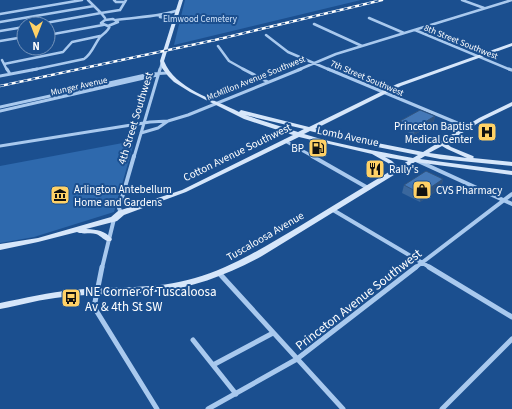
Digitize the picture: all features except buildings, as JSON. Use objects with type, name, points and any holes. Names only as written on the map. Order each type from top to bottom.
[{"type":"street","points":[[0,14],[82,0]]},
{"type":"street","points":[[88,0],[105,19]]},
{"type":"street","points":[[114,0],[116,2],[126,1]]},
{"type":"street","name":"4th Street Southwest","points":[[121,213],[119,208],[181,0]]},
{"type":"street","points":[[462,0],[485,8]]},
{"type":"street","name":"McMillon Avenue Southwest","points":[[0,146],[168,121],[188,115],[314,63],[362,46],[512,0]]},
{"type":"street","points":[[56,21],[120,10],[126,1]]},
{"type":"street","points":[[0,22],[94,6]]},
{"type":"street","points":[[56,33],[102,24],[110,25],[117,21],[139,16],[168,14],[178,10]]},
{"type":"street","points":[[105,19],[117,21],[163,17],[175,20]]},
{"type":"street","points":[[369,18],[404,33]]},
{"type":"street","points":[[102,24],[105,19]]},
{"type":"street","points":[[314,24],[362,46]]},
{"type":"street","points":[[2,62],[63,52],[72,42],[100,36],[109,30],[110,25]]},
{"type":"street","points":[[0,31],[16,28]]},
{"type":"street","name":"8th Street Southwest","points":[[415,30],[512,70]]},
{"type":"street","name":"7th Street Southwest","points":[[266,35],[280,48],[467,127]]},
{"type":"street","points":[[0,76],[84,59],[91,54],[100,36]]},
{"type":"street","points":[[0,43],[16,40]]},
{"type":"street","name":"Cotton Avenue Southwest","points":[[477,56],[478,54],[512,41]]},
{"type":"street","name":"Cotton Avenue Southwest","points":[[0,247],[38,240],[114,219],[121,213],[184,190],[384,92],[512,44]]},
{"type":"street","points":[[218,46],[229,61],[268,82]]},
{"type":"street","points":[[0,57],[10,74]]},
{"type":"street","name":"Lomb Avenue","points":[[162,61],[167,73],[186,88],[252,120],[298,135],[364,150],[512,173]]},
{"type":"street","name":"Munger Avenue","points":[[0,111],[87,88],[150,74],[167,73]]},
{"type":"street","name":"Munger Avenue","points":[[0,107],[11,107],[90,91],[160,74]]},
{"type":"street","points":[[87,88],[90,91]]},
{"type":"street","name":"Tuscaloosa Avenue","points":[[0,306],[51,295],[158,288],[219,274],[259,254],[467,127],[512,104]]},
{"type":"street","name":"Lomb Avenue","points":[[230,110],[347,139],[424,154],[512,164]]},
{"type":"street","points":[[141,133],[158,128],[168,121]]},
{"type":"street","points":[[322,123],[324,127],[332,133],[347,139]]},
{"type":"street","points":[[285,141],[368,188]]},
{"type":"street","points":[[442,143],[454,151],[486,161]]},
{"type":"street","points":[[364,150],[387,160],[398,170]]},
{"type":"street","points":[[415,159],[512,204]]},
{"type":"street","points":[[479,169],[512,176]]},
{"type":"street","name":"Princeton Avenue Southwest","points":[[208,409],[297,359],[512,194]]},
{"type":"street","points":[[333,210],[512,317]]},
{"type":"street","points":[[114,219],[96,291],[94,307],[157,409]]},
{"type":"street","points":[[64,233],[93,231],[103,234],[108,239]]},
{"type":"street","points":[[219,274],[343,409]]},
{"type":"street","points":[[213,365],[273,333]]},
{"type":"street","points":[[442,409],[512,339]]},
{"type":"street","points":[[193,340],[236,394]]},
{"type":"green space","name":"Elmwood Cemetery","points":[[185,0],[361,0],[174,45]]},
{"type":"green space","name":"Arlington Antebellum Home and Gardens","points":[[128,142],[133,143],[133,146],[114,212],[34,237],[0,243],[0,166]]},
{"type":"railway","points":[[0,86],[215,40],[382,0]]},
{"type":"place","name":"Princeton Baptist Medical Center","points":[[487,132]]},
{"type":"place","name":"BP","points":[[318,148]]},
{"type":"place","name":"Rally's","points":[[375,169]]},
{"type":"place","name":"CVS Pharmacy","points":[[422,190]]},
{"type":"place","name":"Arlington Antebellum Home and Gardens","points":[[60,195]]},
{"type":"place","name":"NE Corner of Tuscaloosa Av & 4th St SW","points":[[71,298]]}]
